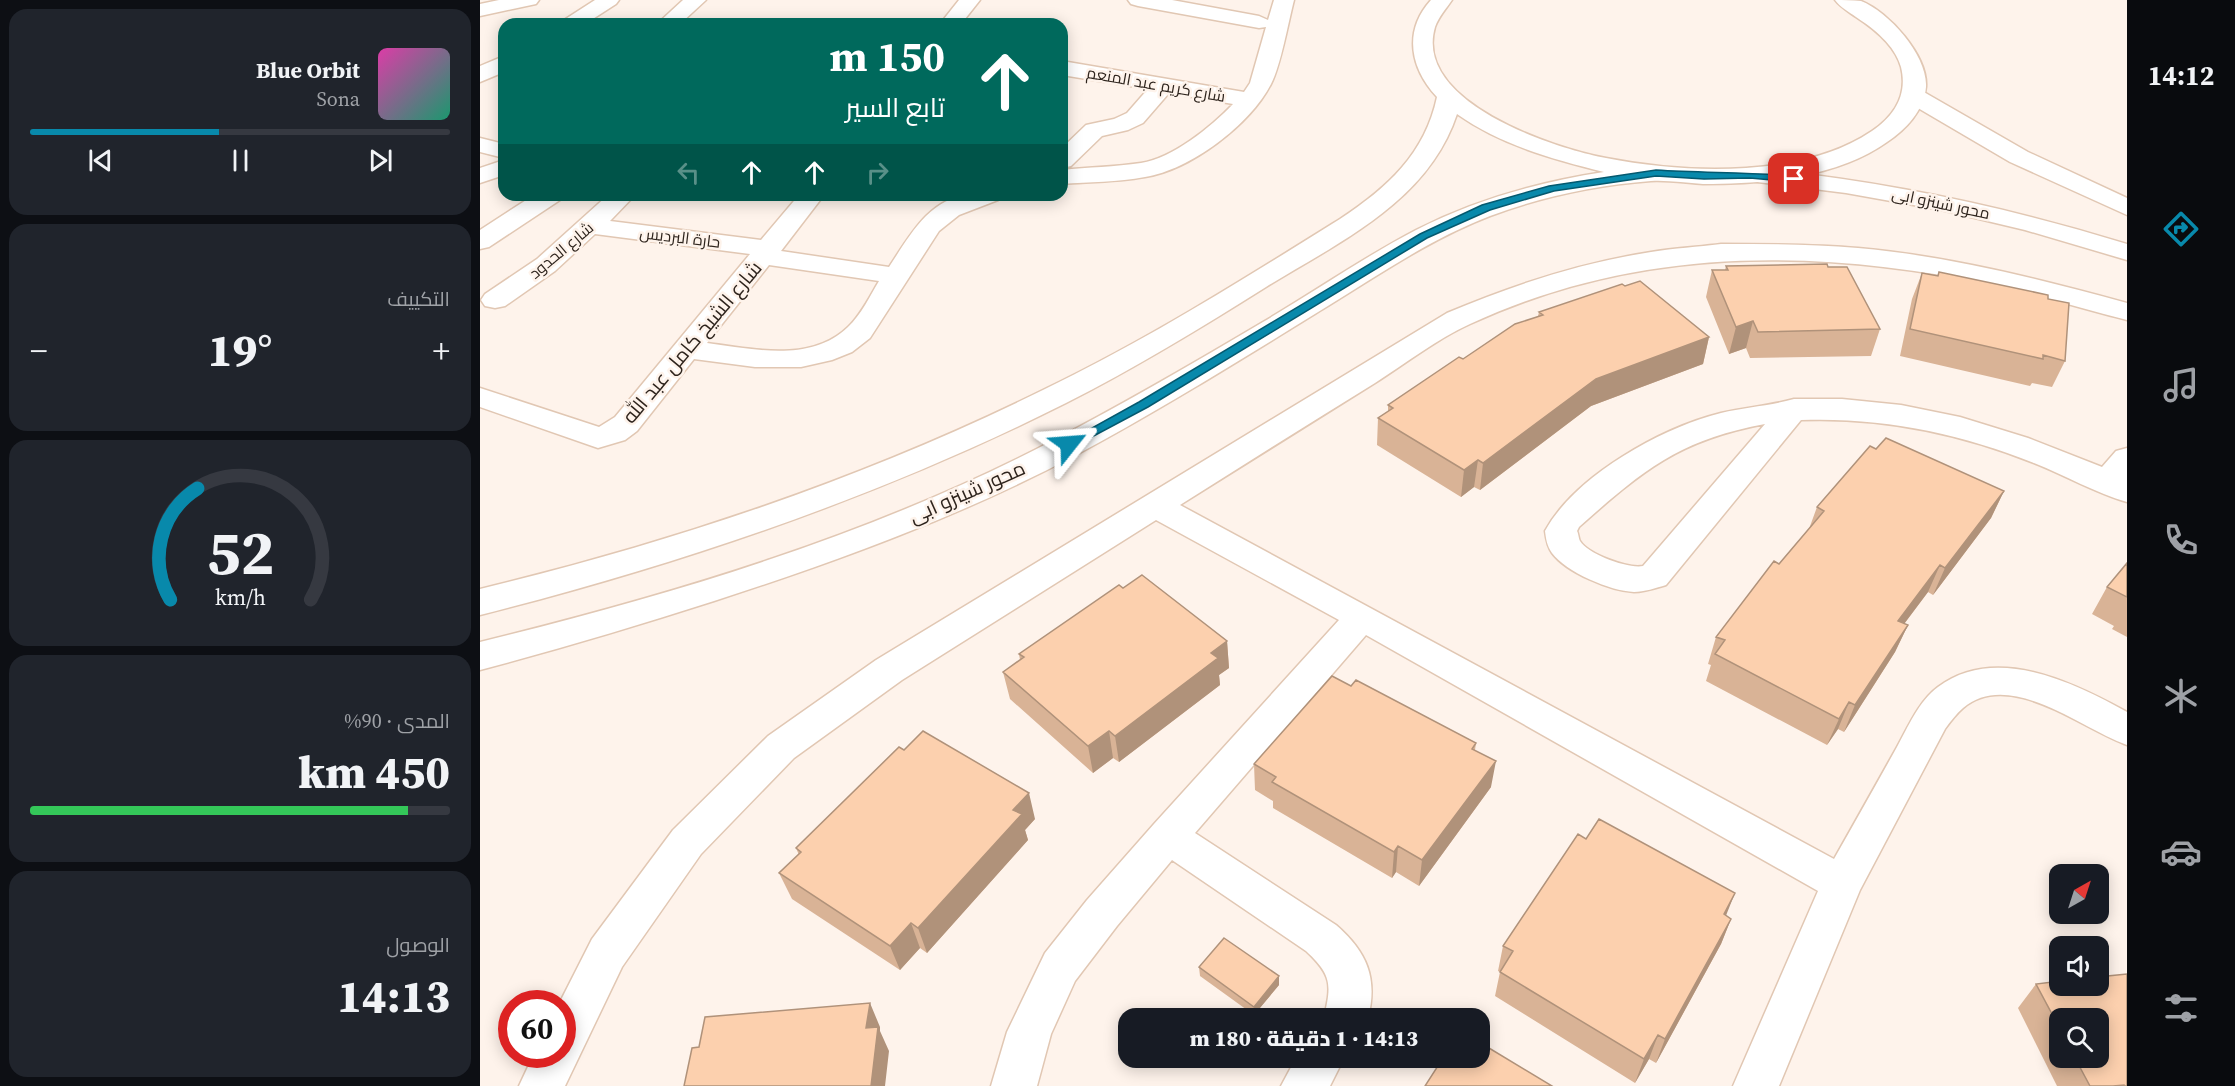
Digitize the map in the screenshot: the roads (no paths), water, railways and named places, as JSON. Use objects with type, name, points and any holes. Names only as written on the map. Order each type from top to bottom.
[{"type":"street","points":[[480,10],[529,0]]},
{"type":"street","points":[[580,18],[609,0]]},
{"type":"street","points":[[674,18],[696,0]]},
{"type":"street","points":[[955,18],[970,0]]},
{"type":"street","points":[[1138,0],[1259,22]]},
{"type":"street","points":[[1068,171],[1145,170],[1172,161],[1223,128],[1250,100],[1261,83],[1269,61],[1284,0]]},
{"type":"street","points":[[1442,0],[1426,20],[1422,34],[1422,50],[1426,65],[1435,81],[1449,96],[1491,126],[1549,150],[1619,168],[1704,176],[1750,175],[1793,170],[1831,160],[1863,148],[1888,132],[1905,115],[1914,96],[1916,81],[1905,50],[1877,20],[1845,0]]},
{"type":"street","points":[[480,75],[498,66]]},
{"type":"street","name":"شارع كريم عبد المنعم","points":[[1068,69],[1250,100]]},
{"type":"street","points":[[1068,168],[1094,130],[1120,125],[1135,118],[1164,85]]},
{"type":"street","points":[[480,602],[668,550],[812,501],[941,449],[1057,396],[1157,341],[1382,202],[1414,172],[1429,153],[1440,134],[1449,96]]},
{"type":"street","points":[[1914,96],[2019,157],[2127,207]]},
{"type":"street","points":[[480,176],[498,169]]},
{"type":"street","name":"محور شينزو ابى","points":[[480,656],[618,618],[741,579],[856,539],[963,497],[1127,414],[1424,236],[1454,221],[1512,199],[1552,188],[1586,181],[1656,173]]},
{"type":"street","name":"محور شينزو ابى","points":[[1750,175],[1838,184],[1928,199],[2034,224],[2127,252]]},
{"type":"street","points":[[480,241],[542,201]]},
{"type":"street","name":"شارع الحدود","points":[[495,300],[546,265],[617,201]]},
{"type":"street","name":"شارع الشيخ كامل عبد الله","points":[[480,397],[598,438],[614,433],[626,424],[807,201]]},
{"type":"street","points":[[687,349],[792,360],[812,358],[832,352],[849,343],[860,332],[929,226],[950,210],[973,201]]},
{"type":"street","name":"حارة البرديس","points":[[590,226],[897,276]]},
{"type":"street","points":[[576,1016],[607,953],[687,842],[781,747],[889,670],[1457,319],[1520,292],[1586,272],[1657,259],[1731,253],[1808,252],[1887,258],[1969,271],[2053,290],[2127,312]]},
{"type":"street","points":[[1794,408],[1654,576],[1636,580],[1616,577],[1575,556],[1564,544],[1561,531],[1567,520],[1632,465],[1666,443],[1705,427],[1748,415],[1794,408],[1853,408],[1917,417],[1980,433],[2043,453],[2117,486],[2127,458]]},
{"type":"street","points":[[1155,505],[1362,617],[1842,884]]},
{"type":"street","points":[[1014,1086],[1029,1032],[1060,967],[1102,913],[1168,836],[1362,617]]},
{"type":"street","points":[[1756,1086],[1842,884],[1932,719],[1952,695],[1977,684],[2000,682],[2038,687],[2081,704],[2127,730]]},
{"type":"street","points":[[1168,836],[1321,938],[1339,953],[1350,974],[1353,996],[1349,1008]]},
{"type":"street","points":[[542,1086],[550,1068]]},
{"type":"street","points":[[1304,1086],[1316,1068]]}]
